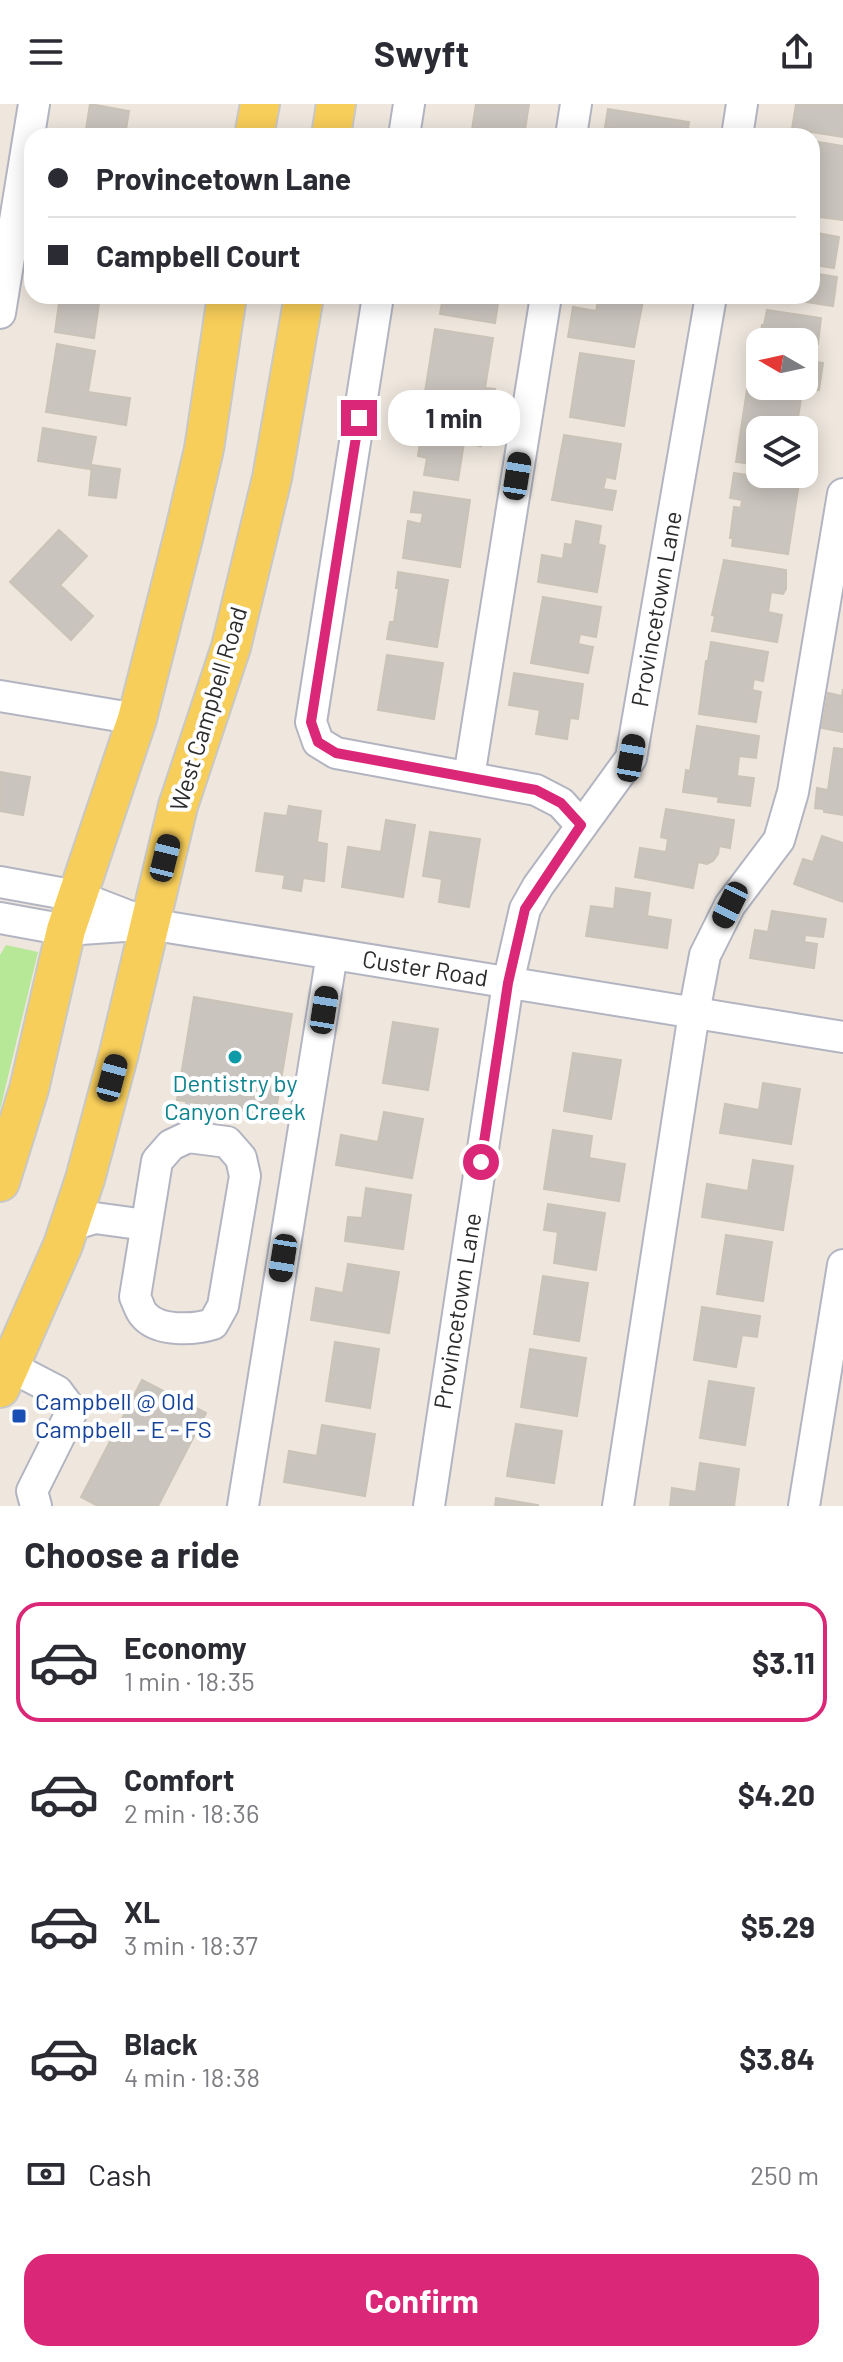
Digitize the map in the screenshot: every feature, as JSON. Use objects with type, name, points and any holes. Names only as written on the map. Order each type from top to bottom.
[{"type":"main road","points":[[256,128],[260,104]]},
{"type":"main road","points":[[332,128],[336,104]]},
{"type":"main road","points":[[0,1182],[29,1089],[71,913],[137,719],[204,449],[226,304]]},
{"type":"main road","name":"West Campbell Road","points":[[6,1378],[69,1226],[119,1053],[178,806],[231,647],[272,478],[303,304]]},
{"type":"street","points":[[30,128],[34,104]]},
{"type":"street","points":[[405,128],[409,104]]},
{"type":"street","points":[[572,128],[576,104]]},
{"type":"street","points":[[738,128],[742,104]]},
{"type":"street","points":[[0,313],[24,165]]},
{"type":"street","points":[[377,304],[311,722],[318,742],[336,753],[536,790],[561,803],[581,825]]},
{"type":"street","points":[[469,777],[545,304]]},
{"type":"street","name":"Provincetown Lane","points":[[429,1506],[508,983],[525,909],[581,825],[631,758],[710,304]]},
{"type":"street","points":[[618,1506],[705,955],[730,905],[779,840],[793,792],[843,494]]},
{"type":"street","points":[[0,696],[137,719]]},
{"type":"street","points":[[0,882],[71,913]]},
{"type":"street","points":[[0,918],[71,913]]},
{"type":"street","name":"Custer Road","points":[[71,913],[843,1037]]},
{"type":"street","points":[[243,1506],[332,954]]},
{"type":"street","points":[[188,1137],[227,1142],[241,1158],[245,1176],[243,1191],[223,1306],[213,1324],[195,1329],[159,1324],[145,1316],[135,1297],[132,1222],[157,1161],[171,1145],[188,1137]]},
{"type":"street","points":[[82,1186],[98,1206],[132,1222]]},
{"type":"street","points":[[69,1226],[95,1218],[132,1222]]},
{"type":"street","points":[[804,1506],[843,1265]]},
{"type":"street","points":[[6,1378],[57,1391],[72,1411],[32,1491],[36,1506]]},
{"type":"green space","points":[[6,945],[38,952],[0,1110],[0,955]]},
{"type":"building","points":[[90,104],[129,111],[126,128],[86,128]]},
{"type":"building","points":[[476,104],[529,104],[525,128],[472,128]]},
{"type":"building","points":[[796,104],[843,104],[843,137],[820,133],[820,128],[792,128]]},
{"type":"building","points":[[608,109],[689,122],[688,128],[605,127]]},
{"type":"building","points":[[820,142],[843,146],[843,220],[820,217]]},
{"type":"building","points":[[820,233],[839,237],[834,268],[820,266]]},
{"type":"building","points":[[820,274],[837,277],[833,306],[820,304]]},
{"type":"building","points":[[59,304],[99,304],[94,338],[55,332]]},
{"type":"building","points":[[442,304],[498,304],[495,323],[440,314]]},
{"type":"building","points":[[597,304],[642,304],[634,347],[568,337],[573,307],[596,311]]},
{"type":"building","points":[[767,310],[821,318],[818,344],[818,328],[762,328]]},
{"type":"building","points":[[435,329],[493,338],[485,388],[495,389],[493,403],[425,392]]},
{"type":"building","points":[[57,344],[95,351],[88,392],[130,398],[126,425],[46,412]]},
{"type":"building","points":[[580,353],[634,361],[624,426],[570,417]]},
{"type":"building","points":[[818,362],[823,363],[818,390]]},
{"type":"building","points":[[746,397],[746,400],[801,400],[798,416],[746,416],[746,463],[736,462]]},
{"type":"building","points":[[425,411],[485,420],[481,446],[464,443],[458,480],[424,475],[427,458],[418,456]]},
{"type":"building","points":[[43,428],[96,437],[90,469],[38,461]]},
{"type":"building","points":[[564,435],[621,444],[615,479],[606,477],[603,489],[616,491],[612,510],[552,500]]},
{"type":"building","points":[[92,465],[120,469],[116,498],[89,495]]},
{"type":"building","points":[[734,473],[746,475],[746,488],[798,488],[788,554],[732,546],[733,538],[730,538],[734,507],[741,508],[742,500],[730,498]]},
{"type":"building","points":[[414,492],[470,500],[460,567],[403,558],[408,521],[421,524],[423,513],[411,512]]},
{"type":"building","points":[[576,521],[601,526],[598,544],[605,546],[597,592],[538,582],[542,555],[563,559],[565,544],[572,545]]},
{"type":"building","points":[[59,530],[87,556],[60,585],[93,616],[71,640],[10,582]]},
{"type":"building","points":[[724,560],[786,570],[786,589],[783,594],[771,592],[768,612],[782,615],[777,642],[712,631],[715,616],[712,615]]},
{"type":"building","points":[[398,572],[448,580],[437,647],[387,639],[390,622],[394,622]]},
{"type":"building","points":[[543,597],[601,607],[596,637],[580,634],[578,644],[593,647],[588,673],[531,663]]},
{"type":"building","points":[[711,642],[768,652],[763,681],[754,679],[752,690],[761,692],[756,722],[699,714]]},
{"type":"building","points":[[387,655],[443,663],[434,719],[378,710]]},
{"type":"building","points":[[514,673],[583,684],[578,719],[570,718],[567,739],[536,734],[540,710],[509,705]]},
{"type":"building","points":[[843,689],[843,732],[822,728],[828,693],[842,696]]},
{"type":"building","points":[[697,726],[759,736],[756,758],[739,756],[737,776],[754,778],[750,806],[718,802],[719,797],[683,792],[686,770],[690,771]]},
{"type":"building","points":[[834,748],[843,749],[843,815],[815,808],[817,788],[828,790]]},
{"type":"building","points":[[0,772],[30,777],[23,815],[0,811]]},
{"type":"building","points":[[289,806],[321,811],[317,842],[327,844],[324,881],[303,878],[301,891],[283,888],[285,875],[256,871],[265,813],[287,816]]},
{"type":"building","points":[[666,809],[734,820],[730,848],[719,846],[713,861],[707,864],[698,862],[693,888],[635,877],[640,848],[666,852],[668,839],[661,837]]},
{"type":"building","points":[[386,820],[415,825],[403,897],[342,887],[348,847],[381,852]]},
{"type":"building","points":[[430,832],[480,839],[469,907],[439,902],[442,879],[423,876]]},
{"type":"building","points":[[822,836],[843,843],[843,902],[794,884],[803,859],[813,862]]},
{"type":"building","points":[[616,888],[650,893],[647,916],[671,920],[667,948],[586,936],[591,906],[614,909]]},
{"type":"building","points":[[772,911],[826,919],[823,937],[805,935],[804,942],[817,944],[814,968],[750,958],[755,930],[768,932]]},
{"type":"building","name":"Dentistry by Canyon Creek","points":[[194,997],[292,1014],[275,1116],[177,1100]]},
{"type":"building","points":[[393,1022],[438,1029],[428,1090],[383,1083]]},
{"type":"building","points":[[573,1053],[621,1060],[611,1119],[564,1111]]},
{"type":"building","points":[[763,1083],[800,1089],[791,1144],[720,1133],[725,1104],[759,1110]]},
{"type":"building","points":[[384,1112],[423,1119],[412,1178],[336,1165],[341,1135],[378,1142]]},
{"type":"building","points":[[553,1130],[592,1136],[589,1158],[625,1164],[619,1201],[544,1189]]},
{"type":"building","points":[[753,1160],[793,1166],[783,1230],[702,1217],[707,1184],[748,1191]]},
{"type":"building","points":[[366,1188],[411,1195],[403,1249],[345,1241],[348,1217],[362,1218]]},
{"type":"building","points":[[548,1204],[605,1213],[596,1270],[554,1263],[558,1232],[544,1230]]},
{"type":"building","points":[[726,1235],[772,1242],[763,1301],[717,1294]]},
{"type":"building","points":[[348,1264],[399,1272],[389,1333],[311,1320],[316,1288],[343,1293]]},
{"type":"building","points":[[543,1276],[588,1283],[579,1341],[534,1334]]},
{"type":"building","points":[[702,1307],[760,1316],[757,1337],[742,1335],[736,1367],[694,1360]]},
{"type":"building","points":[[335,1342],[379,1349],[370,1408],[326,1401]]},
{"type":"building","points":[[530,1349],[586,1358],[577,1416],[521,1407]]},
{"type":"building","points":[[142,1380],[206,1413],[158,1506],[98,1506],[81,1497]]},
{"type":"building","points":[[709,1381],[754,1388],[745,1445],[700,1438]]},
{"type":"building","points":[[516,1424],[562,1431],[554,1483],[507,1476]]},
{"type":"building","points":[[322,1425],[375,1434],[365,1496],[284,1482],[289,1451],[317,1456]]},
{"type":"building","points":[[700,1463],[739,1469],[734,1506],[670,1506],[672,1488],[696,1492]]},
{"type":"building","points":[[496,1498],[538,1505],[538,1506],[495,1506]]},
{"type":"place","name":"Dentistry by Canyon Creek","points":[[235,1057]]},
{"type":"place","name":"Campbell @ Old Campbell - E - FS","points":[[19,1416]]},
{"type":"route","points":[[359,418],[311,722],[318,742],[336,753],[536,790],[561,803],[581,825],[525,909],[508,983],[481,1162]]}]
